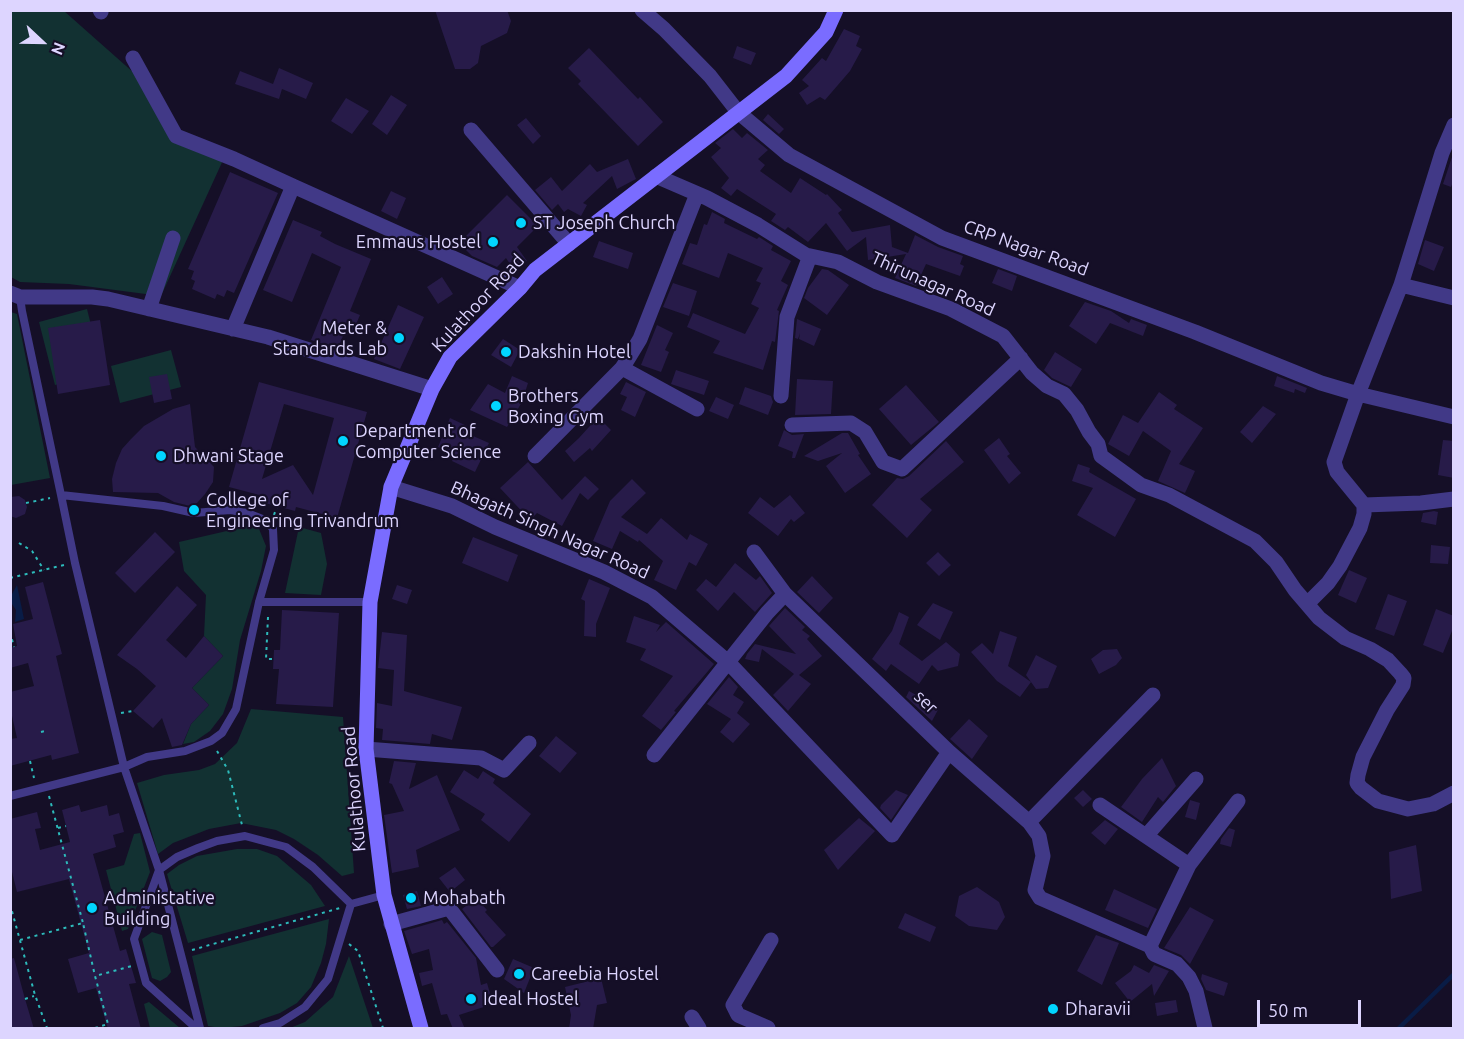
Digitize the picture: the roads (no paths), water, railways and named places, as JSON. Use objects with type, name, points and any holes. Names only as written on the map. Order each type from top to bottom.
[{"type":"main road","name":"Kulathoor Road","points":[[422,1029],[384,895],[366,749],[370,602],[391,486],[432,389],[450,357],[520,288],[535,270],[786,76],[826,32],[836,10]]},
{"type":"street","name":"CRP Nagar Road","points":[[642,10],[710,76],[738,112],[789,155],[942,238],[1195,332],[1321,383],[1454,417]]},
{"type":"street","points":[[133,58],[176,136],[234,159],[520,288]]},
{"type":"street","points":[[1307,604],[1328,583],[1360,528],[1364,505],[1339,475],[1334,462],[1401,285],[1442,153],[1454,124]]},
{"type":"street","points":[[471,130],[568,244]]},
{"type":"street","name":"Thirunagar Road","points":[[656,176],[758,225],[810,256],[838,262],[878,282],[951,309],[1003,336],[1032,373],[1047,386],[1064,394],[1098,444],[1101,456],[1141,485],[1169,495],[1212,516],[1255,541],[1276,562],[1295,590],[1331,629],[1388,660],[1404,678],[1403,685],[1387,710],[1363,757],[1357,783],[1360,788],[1378,801],[1408,809],[1433,804],[1454,793]]},
{"type":"street","points":[[233,329],[293,186]]},
{"type":"street","points":[[535,456],[622,368],[640,339],[697,194]]},
{"type":"street","points":[[149,309],[173,238]]},
{"type":"street","points":[[781,396],[787,317],[810,256]]},
{"type":"street","points":[[1401,285],[1454,298]]},
{"type":"street","points":[[16,295],[92,297],[149,309],[268,338],[432,389]]},
{"type":"street","points":[[792,426],[851,423],[864,432],[883,462],[902,469],[1020,358]]},
{"type":"street","points":[[622,368],[697,408]]},
{"type":"street","name":"Bhagath Singh Nagar Road","points":[[391,486],[452,506],[495,527],[604,572],[652,597],[728,662],[892,835],[949,752]]},
{"type":"street","points":[[1364,505],[1454,499]]},
{"type":"street","name":"ser","points":[[754,552],[785,594],[949,752],[1029,822],[1039,836],[1043,856],[1035,890],[1040,898],[1150,946]]},
{"type":"street","points":[[654,755],[767,613],[785,594]]},
{"type":"street","points":[[1029,822],[1153,695]]},
{"type":"street","points":[[366,749],[481,758],[504,770],[529,743]]},
{"type":"street","points":[[1146,836],[1196,779]]},
{"type":"street","points":[[1205,1029],[1196,992],[1189,977],[1177,964],[1154,954],[1150,946],[1189,865],[1238,801]]},
{"type":"street","points":[[1100,805],[1189,865]]},
{"type":"street","points":[[391,924],[449,908],[497,970]]},
{"type":"street","points":[[768,1029],[738,1015],[733,1005],[771,940]]},
{"type":"lane","points":[[16,295],[22,311],[75,562],[124,767],[159,870],[198,1029]]},
{"type":"lane","points":[[10,796],[124,767],[147,757],[185,751],[211,741],[222,733],[236,709],[259,602],[274,550],[273,529],[260,518],[230,510],[194,513],[163,506],[61,495]]},
{"type":"lane","points":[[259,602],[370,602]]},
{"type":"lane","points":[[198,1029],[146,983],[134,939],[159,870],[177,857],[198,848],[217,841],[245,836],[286,846],[351,904]]},
{"type":"lane","points":[[351,904],[384,895]]},
{"type":"lane","points":[[263,1029],[280,1023],[305,1007],[328,979],[351,904]]},
{"type":"water","points":[[17,585],[24,619],[15,622],[16,610],[12,604],[12,594]]},
{"type":"waterway","points":[[1399,1028],[1454,974]]},
{"type":"place","name":"ST Joseph Church","points":[[521,223]]},
{"type":"place","name":"Emmaus Hostel","points":[[493,242]]},
{"type":"place","name":"Meter & Standards Lab","points":[[399,338]]},
{"type":"place","name":"Dakshin Hotel","points":[[506,352]]},
{"type":"place","name":"Brothers Boxing Gym","points":[[496,406]]},
{"type":"place","name":"Department of Computer Science","points":[[343,441]]},
{"type":"place","name":"Dhwani Stage","points":[[161,456]]},
{"type":"place","name":"College of Engineering Trivandrum","points":[[194,510]]},
{"type":"place","name":"Mohabath","points":[[411,898]]},
{"type":"place","name":"Administative Building","points":[[92,908]]},
{"type":"place","name":"Careebia Hostel","points":[[519,974]]},
{"type":"place","name":"Ideal Hostel","points":[[471,999]]},
{"type":"place","name":"Dharavii","points":[[1053,1009]]}]
